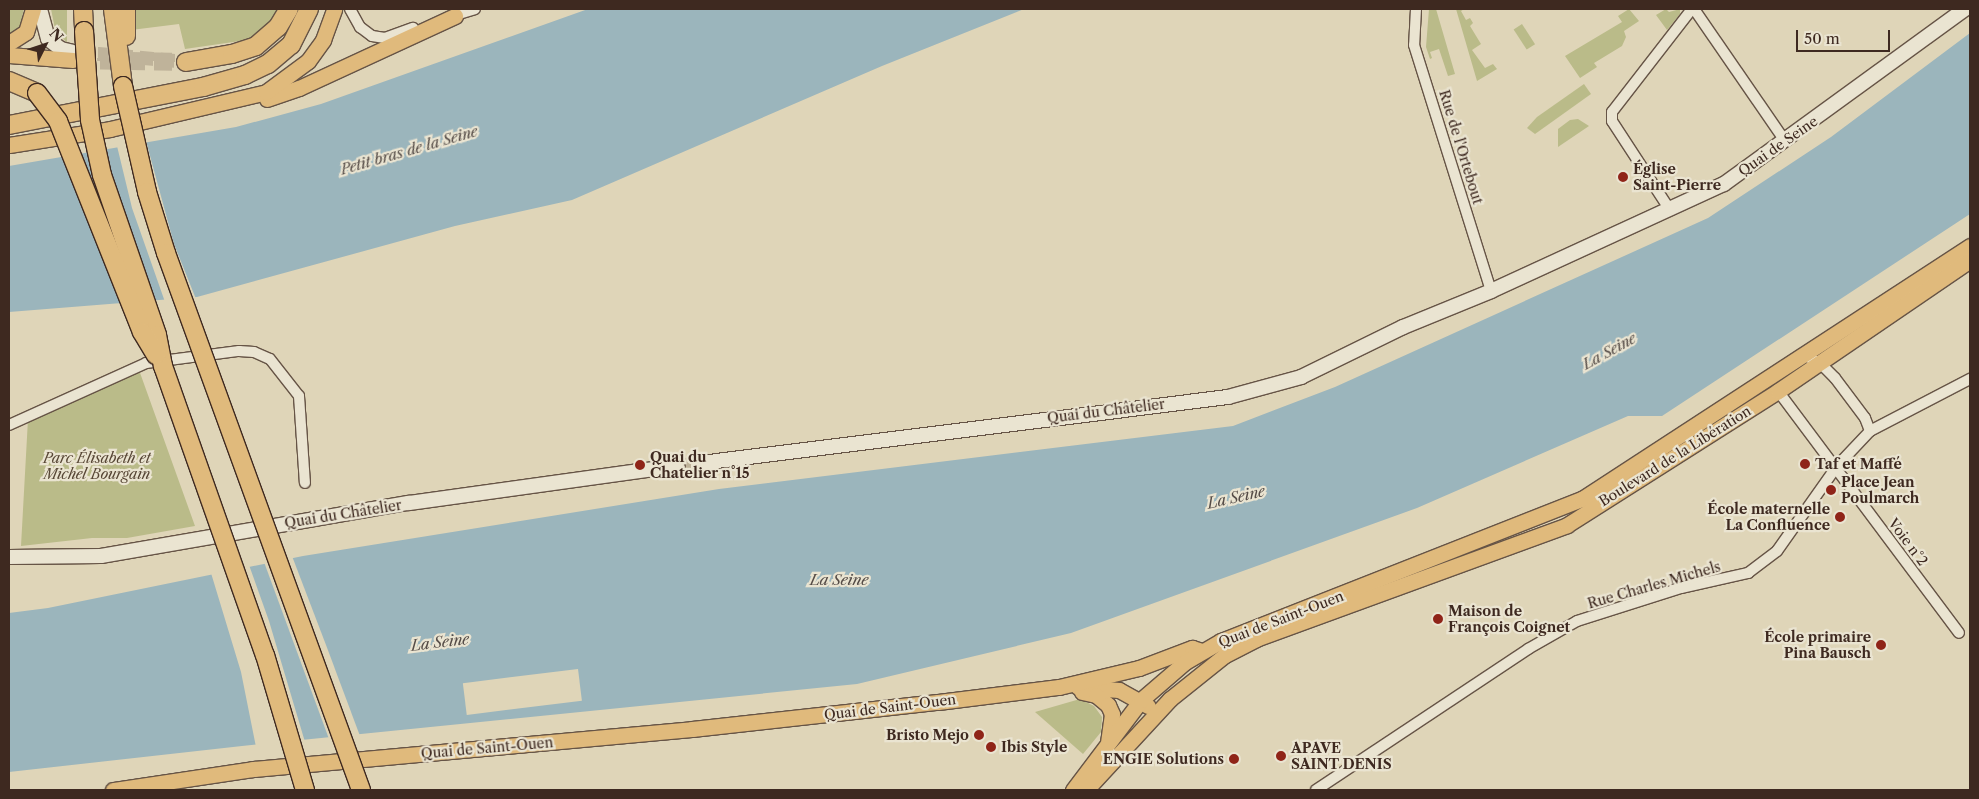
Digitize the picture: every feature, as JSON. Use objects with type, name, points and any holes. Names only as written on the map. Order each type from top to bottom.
[{"type":"highway","points":[[83,9],[90,120],[100,166],[157,335],[163,366],[265,655],[305,790]]},
{"type":"highway","points":[[113,9],[123,86],[147,192],[166,253],[361,790]]},
{"type":"highway","points":[[123,86],[126,9]]},
{"type":"highway","points":[[186,62],[232,54],[256,46],[278,27],[289,9]]},
{"type":"highway","points":[[9,124],[203,88],[245,75],[268,64],[291,45],[309,9]]},
{"type":"highway","points":[[9,81],[37,93],[58,120],[142,332],[163,366]]},
{"type":"main road","points":[[9,43],[26,32],[33,9]]},
{"type":"main road","points":[[9,145],[110,129],[173,116],[249,98],[278,86],[299,70],[315,52],[328,27],[334,9]]},
{"type":"main road","points":[[173,116],[223,112],[281,95],[455,16]]},
{"type":"main road","points":[[9,55],[73,56]]},
{"type":"main road","name":"Quai de Saint-Ouen","points":[[113,790],[153,787],[252,769],[692,730],[1059,687],[1139,668],[1192,648],[1202,651],[1562,509],[1628,472],[1970,246]]},
{"type":"main road","name":"Boulevard de la Libération","points":[[1354,603],[1567,525],[1778,391],[1825,368],[1836,352],[1970,260]]},
{"type":"main road","points":[[1777,374],[1778,391]]},
{"type":"main road","name":"Quai de Saint-Ouen","points":[[1086,790],[1156,713],[1205,668],[1244,645],[1354,603]]},
{"type":"main road","points":[[1073,790],[1141,700],[1156,684],[1202,651]]},
{"type":"main road","points":[[1139,668],[1170,699]]},
{"type":"main road","points":[[1059,687],[1102,687],[1119,690],[1141,700],[1156,713]]},
{"type":"main road","points":[[1059,687],[1096,695],[1106,702],[1112,714],[1108,743]]},
{"type":"street","points":[[40,9],[48,39],[73,56]]},
{"type":"street","points":[[350,9],[360,27],[372,36],[385,38],[438,19],[455,16],[475,9]]},
{"type":"street","name":"Rue de l'Ortebout","points":[[1416,9],[1414,45],[1491,291]]},
{"type":"street","points":[[1670,210],[1612,121],[1612,112],[1693,9],[1785,141]]},
{"type":"street","name":"Quai de Seine","points":[[1491,291],[1724,184],[1965,9]]},
{"type":"street","name":"Quai du Châtelier","points":[[701,463],[1228,397],[1301,377],[1403,327],[1491,291]]},
{"type":"street","points":[[9,425],[146,363],[239,351],[254,352],[270,359],[299,396],[305,483]]},
{"type":"street","points":[[1806,356],[1825,368],[1865,418],[1870,432]]},
{"type":"street","name":"Rue Charles Michels","points":[[1316,790],[1528,649],[1577,621],[1681,588],[1748,573],[1777,551],[1837,466],[1870,432],[1970,379]]},
{"type":"street","points":[[1778,391],[1837,466]]},
{"type":"street","name":"Quai du Châtelier","points":[[9,557],[101,556],[409,503],[677,466]]},
{"type":"street","name":"Voie n°2","points":[[1837,466],[1959,632]]},
{"type":"green space","points":[[9,9],[24,9],[22,17],[29,15],[24,28],[9,38]]},
{"type":"green space","points":[[51,9],[67,9],[67,43],[55,29]]},
{"type":"green space","points":[[132,9],[280,9],[269,26],[247,40],[185,49],[179,24],[131,30]]},
{"type":"green space","points":[[1429,9],[1436,9],[1455,74],[1448,76],[1439,49],[1430,52],[1432,58],[1430,59],[1426,47]]},
{"type":"green space","points":[[1456,9],[1464,9],[1461,11],[1466,20],[1470,18],[1473,23],[1470,26],[1481,44],[1472,50],[1485,68],[1493,64],[1497,69],[1477,81]]},
{"type":"green space","points":[[1629,9],[1639,21],[1624,31],[1626,37],[1622,46],[1594,63],[1597,67],[1580,78],[1565,56],[1622,22],[1618,16]]},
{"type":"green space","points":[[1666,9],[1669,12],[1680,9],[1680,14],[1667,30],[1656,15]]},
{"type":"green space","points":[[1522,24],[1535,44],[1527,50],[1514,29]]},
{"type":"green space","points":[[1584,84],[1591,94],[1535,134],[1527,128],[1537,117]]},
{"type":"green space","points":[[1578,119],[1589,126],[1558,147],[1558,129],[1570,120]]},
{"type":"green space","name":"Parc Élisabeth et Michel Bourgain","points":[[139,370],[195,526],[127,538],[92,538],[21,546],[28,419]]},
{"type":"green space","points":[[1080,699],[1094,706],[1102,717],[1101,732],[1083,754],[1035,712]]},
{"type":"water","name":"Petit bras de la Seine","points":[[588,9],[1024,9],[882,66],[572,200],[455,226],[197,297],[9,312],[9,166],[236,127],[321,104]]},
{"type":"water","name":"La Seine","points":[[1970,33],[1970,214],[1662,416],[1628,416],[1417,508],[1071,633],[857,684],[242,746],[9,772],[9,613],[48,608],[303,556],[719,489],[1233,426],[1335,387],[1708,218],[1831,137]]},
{"type":"pier","points":[[146,141],[174,244],[196,299],[165,302],[132,208],[117,146]]},
{"type":"pier","points":[[292,556],[360,736],[329,739],[264,562]]},
{"type":"pier","points":[[249,565],[269,621],[305,742],[256,747],[241,672],[211,573]]},
{"type":"pier","points":[[578,669],[582,701],[467,715],[463,683]]},
{"type":"tunnel","points":[[77,52],[186,62]]},
{"type":"tunnel","points":[[73,60],[186,62]]},
{"type":"tunnel","points":[[677,466],[701,463]]},
{"type":"place","name":"Église Saint-Pierre","points":[[1623,177]]},
{"type":"place","name":"Taf et Maffé","points":[[1805,464]]},
{"type":"place","name":"Quai du Chatelier n°15","points":[[640,465]]},
{"type":"place","name":"Place Jean Poulmarch","points":[[1831,490]]},
{"type":"place","name":"École maternelle La Confluence","points":[[1840,517]]},
{"type":"place","name":"Maison de François Coignet","points":[[1438,619]]},
{"type":"place","name":"École primaire Pina Bausch","points":[[1881,645]]},
{"type":"place","name":"Bristo Mejo","points":[[979,735]]},
{"type":"place","name":"Ibis Style","points":[[991,747]]},
{"type":"place","name":"APAVE SAINT DENIS","points":[[1281,756]]},
{"type":"place","name":"ENGIE Solutions","points":[[1234,759]]}]
